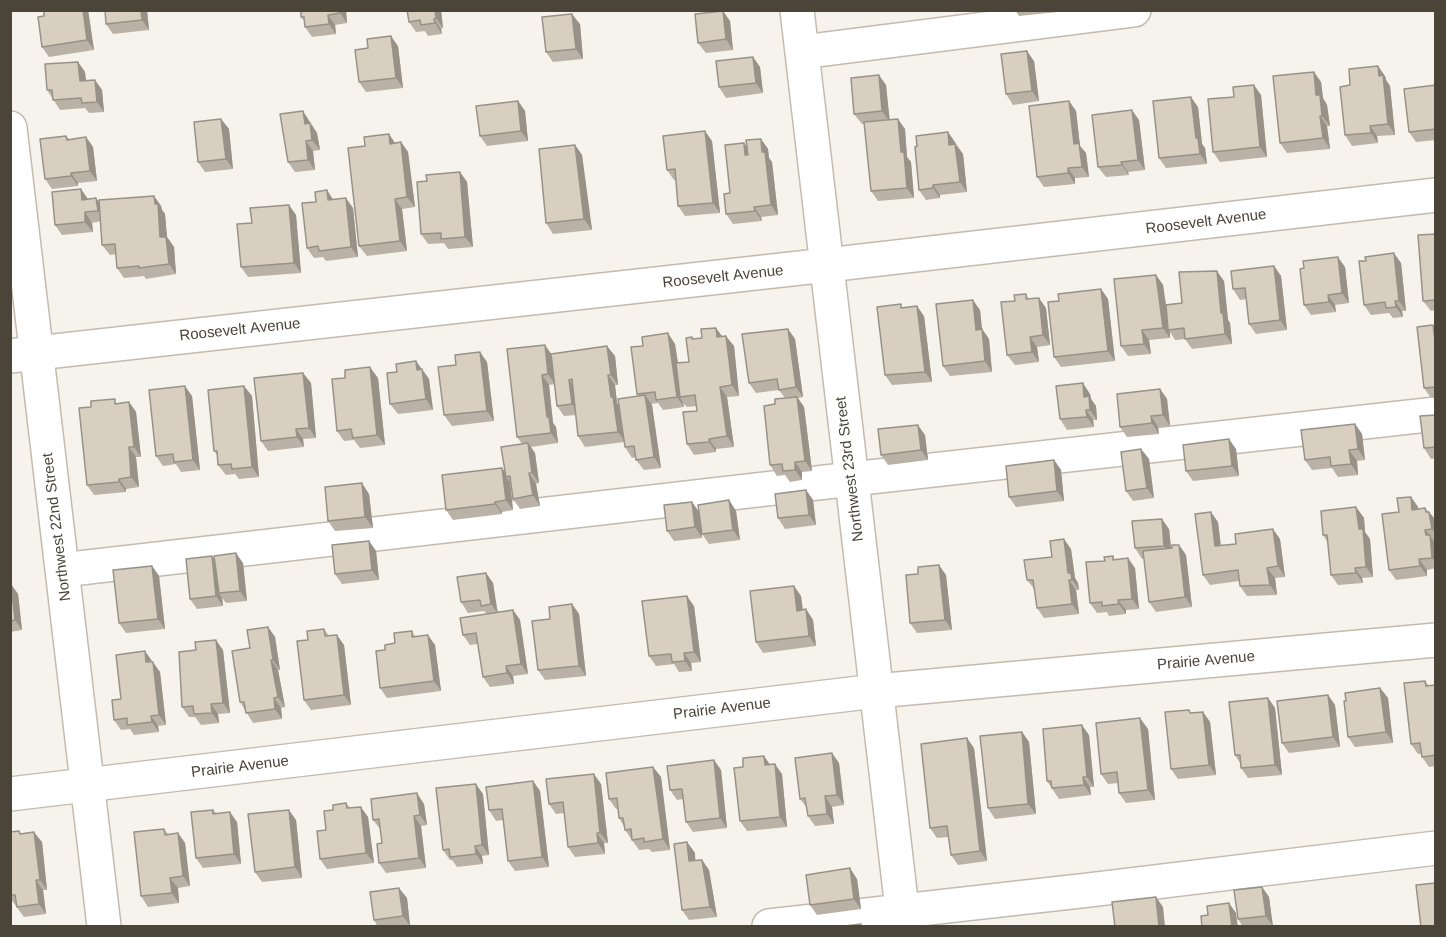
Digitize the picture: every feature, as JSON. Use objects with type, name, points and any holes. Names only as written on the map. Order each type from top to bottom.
[{"type":"street","name":"Northwest 23rd Street","points":[[797,10],[903,918]]},
{"type":"street","points":[[802,52],[1134,10]]},
{"type":"street","name":"Northwest 22nd Street","points":[[11,134],[24,354],[62,570],[105,927]]},
{"type":"street","name":"Roosevelt Avenue","points":[[24,354],[1436,195]]},
{"type":"street","points":[[62,570],[1436,414]]},
{"type":"street","name":"Prairie Avenue","points":[[10,794],[876,691],[1436,640]]},
{"type":"street","points":[[769,927],[903,918],[1101,889],[1436,848]]},
{"type":"building","points":[[44,10],[83,10],[87,40],[42,47],[38,17],[44,16]]},
{"type":"building","points":[[105,10],[141,10],[142,20],[106,24]]},
{"type":"building","points":[[301,10],[340,10],[340,13],[328,15],[329,24],[305,27]]},
{"type":"building","points":[[407,10],[435,10],[435,23],[421,25],[420,20],[409,22]]},
{"type":"building","points":[[723,11],[726,39],[698,43],[695,14]]},
{"type":"building","points":[[572,14],[576,49],[546,52],[542,17]]},
{"type":"building","points":[[391,36],[396,78],[359,82],[355,50],[368,48],[367,39]]},
{"type":"building","points":[[1027,51],[1032,91],[1006,94],[1001,54]]},
{"type":"building","points":[[753,57],[756,83],[719,87],[716,61]]},
{"type":"building","points":[[78,62],[80,81],[95,80],[97,102],[82,103],[81,98],[53,100],[52,90],[47,90],[45,64]]},
{"type":"building","points":[[1378,66],[1379,76],[1383,75],[1388,124],[1370,126],[1371,133],[1345,135],[1340,87],[1350,85],[1349,69]]},
{"type":"building","points":[[1314,72],[1316,95],[1320,95],[1323,138],[1280,143],[1273,76]]},
{"type":"building","points":[[879,75],[882,111],[854,114],[851,78]]},
{"type":"building","points":[[1254,85],[1260,147],[1213,152],[1208,99],[1234,97],[1233,87]]},
{"type":"building","points":[[1436,85],[1436,129],[1409,132],[1404,89]]},
{"type":"building","points":[[1191,97],[1200,154],[1159,158],[1153,101]]},
{"type":"building","points":[[518,101],[521,131],[480,136],[476,106]]},
{"type":"building","points":[[1069,101],[1074,144],[1079,143],[1082,167],[1068,168],[1068,173],[1037,177],[1029,106]]},
{"type":"building","points":[[1132,110],[1138,160],[1121,162],[1122,165],[1098,167],[1092,115]]},
{"type":"building","points":[[303,111],[305,124],[310,123],[312,140],[306,141],[308,160],[288,162],[280,114]]},
{"type":"building","points":[[221,119],[226,159],[198,162],[194,122]]},
{"type":"building","points":[[898,119],[907,188],[871,191],[864,122]]},
{"type":"building","points":[[705,131],[713,203],[678,206],[675,169],[667,170],[663,136]]},
{"type":"building","points":[[948,132],[949,145],[955,144],[960,182],[933,185],[933,188],[919,190],[916,136]]},
{"type":"building","points":[[389,134],[390,144],[401,142],[407,197],[395,199],[400,241],[359,246],[348,148],[365,146],[364,137]]},
{"type":"building","points":[[66,136],[67,140],[86,137],[90,171],[45,179],[40,139]]},
{"type":"building","points":[[761,139],[762,152],[765,152],[771,205],[754,207],[755,211],[726,214],[724,194],[730,193],[725,145],[744,143],[745,155],[748,155],[746,140]]},
{"type":"building","points":[[575,145],[584,219],[546,223],[539,149]]},
{"type":"building","points":[[460,172],[465,237],[441,239],[441,233],[421,234],[417,182],[427,181],[426,175]]},
{"type":"building","points":[[81,189],[82,200],[96,198],[98,211],[85,212],[85,222],[55,225],[52,192]]},
{"type":"building","points":[[327,190],[328,200],[346,198],[351,247],[319,251],[318,246],[307,248],[302,203],[316,202],[315,192]]},
{"type":"building","points":[[154,196],[155,204],[158,204],[160,237],[166,237],[169,264],[117,268],[115,244],[102,245],[99,200]]},
{"type":"building","points":[[289,205],[294,263],[241,267],[237,224],[252,223],[250,208]]},
{"type":"building","points":[[1436,234],[1436,300],[1423,301],[1418,235]]},
{"type":"building","points":[[1394,253],[1399,301],[1395,301],[1396,307],[1386,308],[1385,302],[1364,305],[1359,261],[1366,261],[1365,257]]},
{"type":"building","points":[[1338,257],[1342,293],[1328,295],[1329,302],[1304,305],[1300,269],[1304,268],[1303,261]]},
{"type":"building","points":[[1274,266],[1280,320],[1249,324],[1245,288],[1233,289],[1231,271]]},
{"type":"building","points":[[1217,271],[1225,334],[1185,339],[1184,328],[1168,330],[1166,305],[1182,303],[1179,272]]},
{"type":"building","points":[[1156,275],[1163,328],[1142,330],[1144,344],[1121,346],[1114,279]]},
{"type":"building","points":[[1101,289],[1108,351],[1054,357],[1048,302],[1059,301],[1058,294]]},
{"type":"building","points":[[1026,294],[1026,299],[1039,298],[1043,335],[1030,337],[1032,352],[1007,355],[1001,302],[1015,301],[1014,295]]},
{"type":"building","points":[[973,300],[976,330],[982,329],[985,361],[943,366],[936,304]]},
{"type":"building","points":[[901,304],[901,308],[917,306],[925,372],[885,375],[877,307]]},
{"type":"building","points":[[1433,325],[1436,348],[1436,387],[1424,388],[1417,327]]},
{"type":"building","points":[[716,328],[717,337],[726,336],[732,385],[720,387],[727,436],[709,439],[709,442],[687,444],[683,412],[697,411],[695,395],[680,397],[676,363],[689,362],[686,338],[702,338],[701,329]]},
{"type":"building","points":[[788,329],[796,387],[779,390],[777,379],[749,383],[742,334]]},
{"type":"building","points":[[668,333],[677,397],[656,400],[655,392],[637,394],[631,347],[643,346],[642,337]]},
{"type":"building","points":[[545,345],[548,374],[542,375],[551,433],[517,437],[507,349]]},
{"type":"building","points":[[607,346],[611,375],[608,375],[618,432],[578,436],[572,379],[569,380],[572,404],[557,406],[551,354]]},
{"type":"building","points":[[480,352],[487,411],[444,415],[438,367],[456,365],[455,355]]},
{"type":"building","points":[[416,361],[417,370],[422,369],[426,399],[390,404],[387,373],[397,372],[396,364]]},
{"type":"building","points":[[370,367],[377,435],[353,438],[351,429],[337,431],[332,379],[345,378],[345,370]]},
{"type":"building","points":[[303,373],[309,428],[296,429],[297,437],[261,441],[254,378]]},
{"type":"building","points":[[1083,383],[1084,397],[1089,396],[1090,410],[1086,410],[1087,417],[1060,419],[1056,386]]},
{"type":"building","points":[[185,386],[193,460],[174,462],[173,454],[156,456],[149,390]]},
{"type":"building","points":[[244,386],[252,467],[232,469],[231,464],[218,465],[217,451],[214,451],[208,390]]},
{"type":"building","points":[[1160,389],[1163,415],[1151,416],[1152,423],[1120,427],[1117,394]]},
{"type":"building","points":[[645,395],[654,457],[636,460],[634,446],[625,447],[618,399]]},
{"type":"building","points":[[797,397],[805,461],[795,462],[795,470],[783,471],[782,464],[770,465],[764,406],[775,404],[775,399]]},
{"type":"building","points":[[115,399],[115,404],[129,402],[134,447],[129,447],[131,477],[119,479],[119,482],[87,485],[79,408],[91,407],[91,401]]},
{"type":"building","points":[[1436,415],[1436,447],[1424,448],[1420,416]]},
{"type":"building","points":[[1355,424],[1358,449],[1349,450],[1351,464],[1331,466],[1330,457],[1305,460],[1301,430]]},
{"type":"building","points":[[918,425],[921,450],[881,455],[878,429]]},
{"type":"building","points":[[1229,439],[1232,466],[1186,471],[1183,445]]},
{"type":"building","points":[[528,443],[532,473],[529,473],[533,495],[513,499],[510,476],[506,477],[501,447]]},
{"type":"building","points":[[1141,449],[1147,488],[1126,491],[1121,452]]},
{"type":"building","points":[[1054,460],[1057,491],[1009,497],[1006,466]]},
{"type":"building","points":[[502,468],[506,500],[495,502],[495,504],[446,510],[442,475]]},
{"type":"building","points":[[362,483],[365,517],[328,521],[325,487]]},
{"type":"building","points":[[806,490],[809,515],[778,518],[775,494]]},
{"type":"building","points":[[1411,497],[1412,510],[1425,508],[1426,512],[1429,512],[1432,529],[1425,530],[1426,535],[1430,535],[1432,558],[1419,559],[1420,566],[1389,570],[1382,514],[1399,512],[1397,498]]},
{"type":"building","points":[[729,500],[733,530],[702,534],[698,505]]},
{"type":"building","points":[[692,502],[695,527],[667,531],[664,505]]},
{"type":"building","points":[[1356,507],[1359,529],[1363,529],[1366,567],[1355,568],[1356,573],[1331,575],[1327,535],[1323,535],[1321,511]]},
{"type":"building","points":[[1211,512],[1215,546],[1236,544],[1235,534],[1273,529],[1278,566],[1267,568],[1270,585],[1240,586],[1238,570],[1203,575],[1195,514]]},
{"type":"building","points":[[1162,519],[1164,546],[1135,548],[1132,521]]},
{"type":"building","points":[[1064,539],[1068,573],[1071,573],[1072,580],[1069,580],[1072,604],[1037,608],[1033,580],[1027,580],[1024,560],[1052,557],[1050,541]]},
{"type":"building","points":[[369,541],[372,570],[335,574],[332,545]]},
{"type":"building","points":[[1172,545],[1179,545],[1185,597],[1149,602],[1143,551],[1172,548]]},
{"type":"building","points":[[236,553],[240,591],[219,593],[214,556]]},
{"type":"building","points":[[212,556],[216,596],[190,599],[186,559]]},
{"type":"building","points":[[1113,556],[1113,560],[1128,558],[1132,599],[1118,600],[1119,604],[1102,606],[1102,602],[1090,603],[1086,562],[1105,561],[1104,557]]},
{"type":"building","points":[[939,565],[945,620],[910,623],[906,575],[918,574],[918,567]]},
{"type":"building","points":[[152,566],[158,619],[119,623],[113,570]]},
{"type":"building","points":[[486,573],[491,604],[481,606],[480,600],[461,602],[457,577]]},
{"type":"building","points":[[10,584],[15,620],[10,621]]},
{"type":"building","points":[[794,586],[797,611],[806,609],[809,636],[756,642],[750,591]]},
{"type":"building","points":[[687,596],[694,652],[684,653],[685,661],[672,662],[671,654],[649,656],[642,601]]},
{"type":"building","points":[[572,604],[579,666],[538,670],[532,621],[550,619],[549,607]]},
{"type":"building","points":[[513,610],[521,664],[506,666],[507,673],[483,677],[476,633],[463,635],[460,618]]},
{"type":"building","points":[[268,627],[278,697],[274,698],[275,709],[246,713],[244,702],[240,702],[232,651],[250,648],[247,630]]},
{"type":"building","points":[[324,629],[325,636],[337,635],[344,695],[304,700],[297,641],[308,640],[307,631]]},
{"type":"building","points":[[412,631],[412,637],[428,635],[434,681],[380,688],[376,651],[385,650],[385,645],[395,643],[394,633]]},
{"type":"building","points":[[216,640],[223,703],[211,704],[212,713],[194,714],[193,706],[182,707],[179,652],[196,650],[195,642]]},
{"type":"building","points":[[145,651],[146,662],[153,662],[159,715],[151,716],[152,722],[127,725],[127,718],[114,720],[112,700],[121,699],[116,655]]},
{"type":"building","points":[[1425,681],[1426,686],[1436,685],[1436,755],[1422,757],[1420,743],[1411,744],[1404,683]]},
{"type":"building","points":[[1380,688],[1386,732],[1348,737],[1345,693]]},
{"type":"building","points":[[1328,695],[1333,737],[1282,743],[1277,701]]},
{"type":"building","points":[[1268,698],[1275,765],[1241,768],[1240,755],[1235,755],[1229,702]]},
{"type":"building","points":[[1189,710],[1190,713],[1203,712],[1209,765],[1171,769],[1165,712]]},
{"type":"building","points":[[1140,718],[1148,790],[1119,793],[1117,772],[1101,774],[1096,723]]},
{"type":"building","points":[[1082,725],[1087,777],[1083,777],[1084,785],[1052,788],[1051,781],[1047,781],[1043,729]]},
{"type":"building","points":[[1022,732],[1028,804],[988,808],[980,736]]},
{"type":"building","points":[[967,738],[980,851],[951,855],[947,826],[930,828],[921,744]]},
{"type":"building","points":[[832,753],[837,795],[825,796],[827,814],[808,816],[805,798],[800,799],[795,758]]},
{"type":"building","points":[[764,756],[765,765],[775,764],[780,817],[740,821],[734,768],[743,767],[743,758]]},
{"type":"building","points":[[714,760],[720,818],[686,822],[682,789],[670,790],[667,766]]},
{"type":"building","points":[[653,767],[663,839],[644,842],[644,838],[632,840],[631,829],[625,830],[623,818],[619,818],[617,798],[609,799],[606,773]]},
{"type":"building","points":[[594,774],[600,833],[597,833],[598,843],[568,847],[563,802],[549,804],[546,779]]},
{"type":"building","points":[[533,781],[542,857],[508,861],[502,809],[489,810],[486,787]]},
{"type":"building","points":[[476,784],[482,845],[475,846],[476,854],[450,857],[449,849],[443,850],[436,788]]},
{"type":"building","points":[[417,793],[420,815],[414,816],[419,858],[379,863],[377,844],[382,843],[379,819],[373,820],[371,799]]},
{"type":"building","points":[[346,803],[347,808],[361,807],[366,853],[320,859],[317,831],[326,830],[324,811],[333,810],[333,805]]},
{"type":"building","points":[[213,810],[213,814],[230,812],[234,854],[196,858],[191,812]]},
{"type":"building","points":[[289,810],[295,867],[255,872],[248,814]]},
{"type":"building","points":[[164,829],[165,835],[178,833],[183,876],[170,878],[172,893],[141,896],[134,832]]},
{"type":"building","points":[[19,831],[20,834],[34,832],[40,880],[36,880],[39,904],[17,907],[15,895],[10,895],[10,832]]},
{"type":"building","points":[[687,842],[689,861],[702,860],[710,907],[682,910],[674,844]]},
{"type":"building","points":[[850,868],[854,899],[810,905],[806,875]]},
{"type":"building","points":[[1436,883],[1436,927],[1421,927],[1416,885]]},
{"type":"building","points":[[1262,887],[1266,916],[1238,919],[1234,890]]},
{"type":"building","points":[[399,888],[403,916],[374,920],[370,892]]},
{"type":"building","points":[[1156,897],[1159,927],[1115,927],[1112,902]]},
{"type":"building","points":[[1229,903],[1232,927],[1202,927],[1201,916],[1208,915],[1207,906]]},
{"type":"building","points":[[861,924],[861,927],[837,927]]}]
